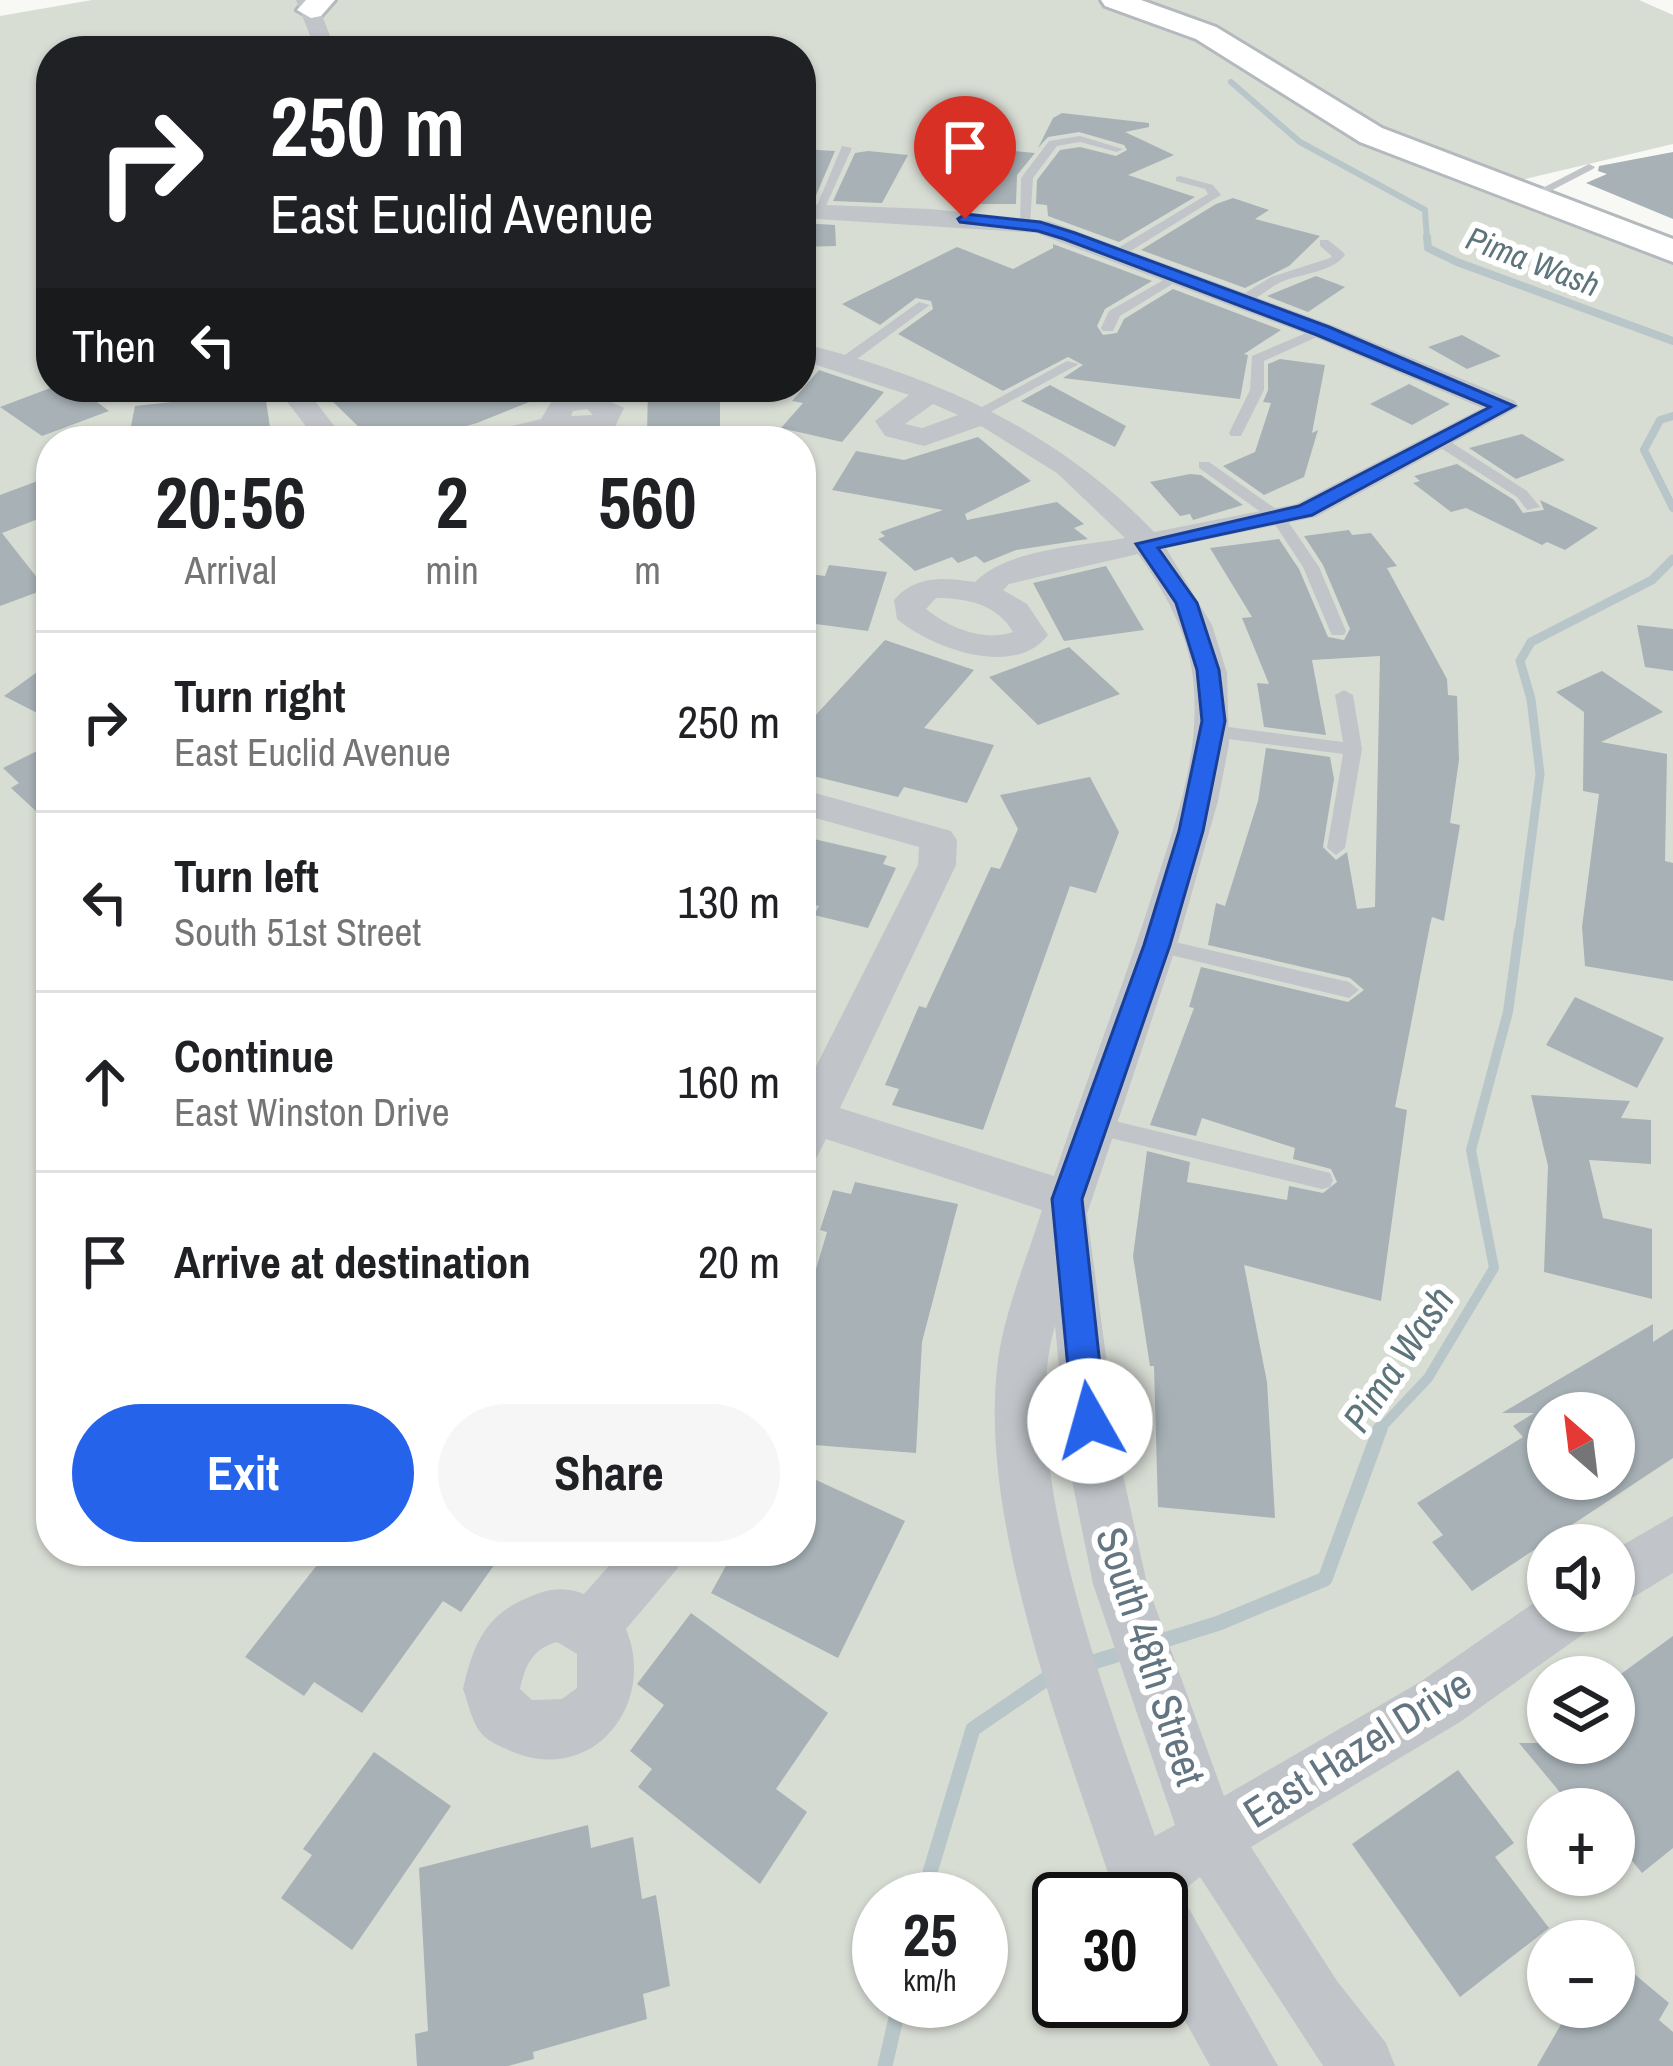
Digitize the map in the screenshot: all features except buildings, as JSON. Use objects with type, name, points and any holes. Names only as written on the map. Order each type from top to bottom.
[{"type":"main road","points":[[1115,0],[1206,33],[1370,135],[1422,158],[1544,191]]},
{"type":"main road","points":[[1148,0],[1247,38],[1394,130],[1671,244]]},
{"type":"street","points":[[816,211],[1032,225],[1323,331],[1505,406],[1305,511],[1018,569],[998,577],[982,593]]},
{"type":"street","name":"South 48th Street","points":[[816,356],[981,414],[1074,472],[1146,544],[1186,603],[1208,670],[1213,731],[1191,831],[1157,945],[1067,1199],[1022,1364],[1028,1484],[1049,1598],[1142,1872]]},
{"type":"street","points":[[930,394],[895,413],[889,421],[895,430],[924,437],[981,414]]},
{"type":"street","points":[[302,402],[320,426]]},
{"type":"street","points":[[547,426],[560,423]]},
{"type":"street","points":[[816,805],[938,840],[938,865],[816,1105]]},
{"type":"street","points":[[816,1128],[1067,1199]]},
{"type":"street","name":"South 48th Street","points":[[1067,1199],[1094,1461],[1120,1584],[1159,1702],[1210,1838],[1315,2003],[1364,2066]]},
{"type":"street","points":[[1635,1568],[1673,1542]]},
{"type":"street","points":[[592,1627],[645,1566]]},
{"type":"street","name":"East Hazel Drive","points":[[1177,1872],[1210,1838],[1439,1702],[1540,1632]]},
{"type":"street","name":"South 48th Street","points":[[1188,1963],[1246,2066]]},
{"type":"lane","points":[[1032,225],[1027,178],[1053,143],[1080,140],[1117,149]]},
{"type":"lane","points":[[816,199],[846,148]]},
{"type":"lane","points":[[1544,191],[1588,167]]},
{"type":"lane","points":[[1118,254],[1215,195],[1209,187],[1180,178]]},
{"type":"lane","points":[[1242,301],[1275,280],[1334,261],[1339,255],[1324,243]]},
{"type":"lane","points":[[1108,328],[1114,314],[1178,277]]},
{"type":"lane","points":[[840,364],[924,304]]},
{"type":"lane","points":[[1236,433],[1257,390],[1257,359],[1323,331]]},
{"type":"lane","points":[[981,414],[1072,364]]},
{"type":"lane","points":[[1441,442],[1522,494],[1532,507]]},
{"type":"lane","points":[[1204,465],[1279,517],[1311,567],[1338,631]]},
{"type":"lane","points":[[1336,848],[1353,749],[1343,695]]},
{"type":"lane","points":[[1213,731],[1353,749]]},
{"type":"lane","points":[[1157,945],[1349,990]]},
{"type":"lane","points":[[1094,1125],[1322,1180]]},
{"type":"shaded area","points":[[92,0],[1639,0],[1673,15],[1673,144],[1495,186],[1673,259],[1673,2066],[0,2066],[0,16]]},
{"type":"waterway","name":"Pima Wash","points":[[1231,82],[1300,142],[1425,210],[1427,240]]},
{"type":"waterway","name":"Pima Wash","points":[[1427,237],[1428,248],[1457,262],[1673,341]]},
{"type":"waterway","name":"Pima Wash","points":[[1673,416],[1660,420],[1644,450],[1673,508]]},
{"type":"waterway","name":"Pima Wash","points":[[1519,934],[1540,774],[1531,699],[1520,661],[1531,642],[1652,580],[1673,559]]},
{"type":"waterway","name":"Pima Wash","points":[[1377,1432],[1428,1378],[1494,1268],[1471,1150],[1508,1012],[1519,931]]},
{"type":"waterway","name":"Pima Wash","points":[[1155,1643],[1219,1623],[1325,1579],[1380,1429]]},
{"type":"waterway","name":"Pima Wash","points":[[1087,1664],[1126,1652]]},
{"type":"waterway","name":"Pima Wash","points":[[930,1872],[973,1729],[1052,1675]]},
{"type":"waterway","name":"Pima Wash","points":[[885,2066],[894,2028]]},
{"type":"route","points":[[965,219],[1040,226],[1070,236],[1323,331],[1505,406],[1305,511],[1146,544],[1186,603],[1208,670],[1214,721],[1191,831],[1157,945],[1067,1199],[1090,1421]]}]
